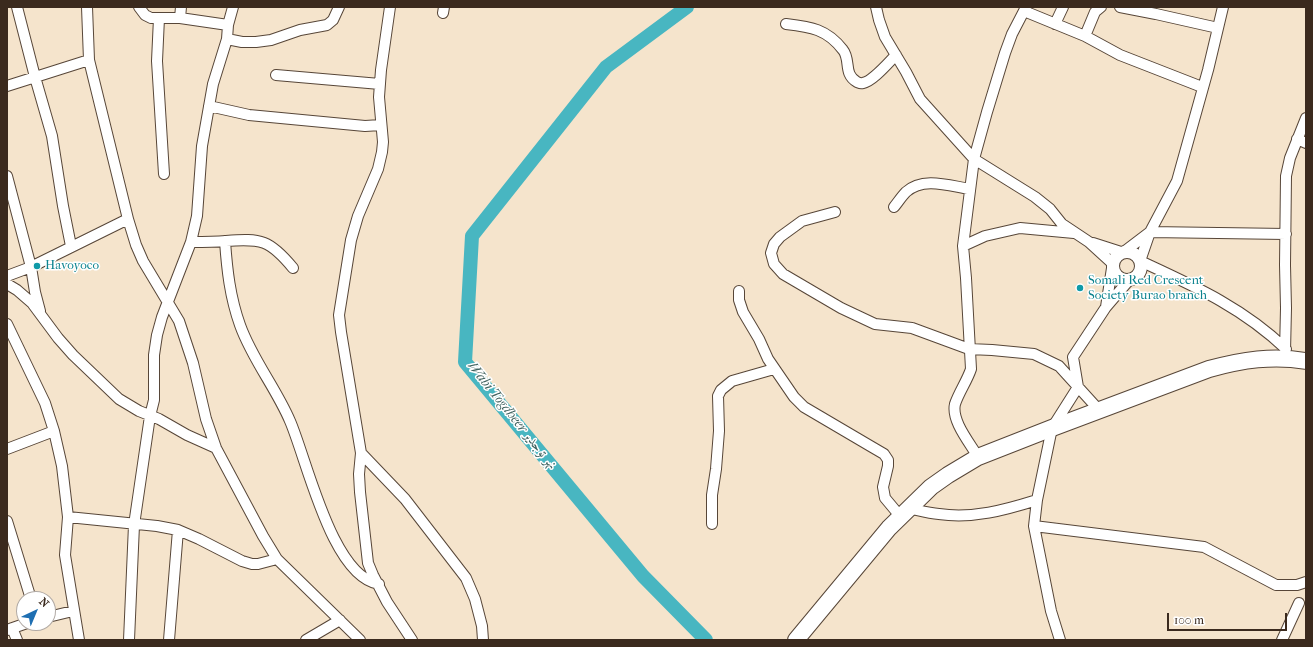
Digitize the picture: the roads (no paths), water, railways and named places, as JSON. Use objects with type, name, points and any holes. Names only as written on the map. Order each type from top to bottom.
[{"type":"highway","points":[[796,640],[904,512],[931,487],[978,457],[1209,369],[1236,362],[1285,354],[1306,361]]},
{"type":"street","points":[[17,7],[52,136],[71,246]]},
{"type":"street","points":[[87,7],[89,60],[128,219],[136,245],[143,261],[179,321],[187,343],[200,390],[206,419],[216,448],[277,559],[360,640]]},
{"type":"street","points":[[139,7],[145,15],[151,18],[180,18],[228,24]]},
{"type":"street","points":[[180,18],[181,7]]},
{"type":"street","points":[[130,640],[134,524],[150,416],[154,400],[154,355],[157,335],[162,317],[191,242],[197,216],[202,146],[213,84],[226,39],[228,24],[234,7]]},
{"type":"street","points":[[226,39],[242,42],[271,40],[300,30],[327,25],[333,20],[339,7]]},
{"type":"street","points":[[390,7],[379,97],[383,142],[382,152],[378,170],[358,216],[351,240],[339,315],[361,453],[359,474],[360,492],[370,569],[387,602],[412,640]]},
{"type":"street","points":[[876,7],[885,38],[920,99],[974,159],[1050,208],[1062,224],[1089,242],[1112,266],[1117,276],[1126,280],[1130,279]]},
{"type":"street","points":[[1055,24],[1063,7]]},
{"type":"street","points":[[1085,36],[1095,12],[1101,7]]},
{"type":"street","points":[[1120,7],[1218,28]]},
{"type":"street","points":[[1060,640],[1051,611],[1034,526],[1037,500],[1052,428],[1078,387],[1074,357],[1106,307],[1130,279],[1138,274],[1140,270],[1140,261],[1150,232],[1177,181],[1223,7]]},
{"type":"street","points":[[978,457],[954,416],[955,405],[971,369],[963,246],[974,159],[981,130],[1012,34],[1025,9],[1055,24],[1085,36],[1120,55],[1202,87]]},
{"type":"street","points":[[159,18],[157,61],[164,174]]},
{"type":"street","points":[[786,24],[817,29],[829,36],[844,52],[848,73],[852,79],[860,83],[864,83],[870,79],[896,56]]},
{"type":"street","points":[[7,86],[89,60]]},
{"type":"street","points":[[276,76],[380,84]]},
{"type":"street","points":[[209,106],[249,115],[365,126],[381,125]]},
{"type":"street","points":[[1285,354],[1286,176],[1290,158],[1301,141],[1306,118]]},
{"type":"street","points":[[7,176],[32,267],[35,292],[42,318]]},
{"type":"street","points":[[894,207],[906,192],[916,185],[930,183],[970,189]]},
{"type":"street","points":[[835,212],[802,221],[780,237],[774,244],[770,253],[774,264],[783,274],[841,308],[875,324],[912,328],[969,349],[1034,354],[1059,366],[1099,410]]},
{"type":"street","points":[[7,276],[32,267],[71,246],[128,219]]},
{"type":"street","points":[[963,246],[985,236],[1020,228],[1076,234]]},
{"type":"street","points":[[1106,307],[1112,266],[1117,255],[1150,232],[1286,234]]},
{"type":"street","points":[[191,242],[252,240],[265,243],[281,253],[293,268]]},
{"type":"street","points":[[224,241],[227,274],[239,324],[251,350],[276,392],[290,422],[326,523],[347,560],[357,572],[365,580],[379,584]]},
{"type":"street","points":[[1089,242],[1123,252],[1130,251],[1140,261],[1201,289],[1241,312],[1268,332],[1285,354]]},
{"type":"street","points":[[7,284],[17,290],[32,303],[42,318],[73,355],[119,400],[133,408],[159,419],[186,435],[216,448]]},
{"type":"street","points":[[739,291],[740,306],[774,369],[794,397],[804,407],[884,454],[888,460],[883,487],[885,498],[904,512],[975,515],[991,513],[1037,500]]},
{"type":"street","points":[[7,324],[45,403],[54,431],[62,466],[68,517],[65,554],[80,640]]},
{"type":"street","points":[[712,524],[712,495],[719,430],[718,396],[721,390],[732,382],[774,369]]},
{"type":"street","points":[[7,449],[54,431]]},
{"type":"street","points":[[361,453],[405,499],[466,578],[475,599],[482,626],[483,640]]},
{"type":"street","points":[[68,517],[157,526],[178,530],[218,548],[242,561],[252,564],[277,559]]},
{"type":"street","points":[[7,521],[29,591]]},
{"type":"street","points":[[1034,526],[1204,547],[1276,585],[1302,583],[1303,604],[1282,640]]},
{"type":"street","points":[[169,640],[178,530]]},
{"type":"street","points":[[56,615],[74,611]]},
{"type":"street","points":[[306,640],[340,620]]},
{"type":"street","points":[[10,629],[17,640]]},
{"type":"waterway","name":"Wabi Togdheer نهر توجدير","points":[[687,7],[606,67],[472,236],[465,362],[643,576],[706,640]]},
{"type":"place","name":"Havoyoco","points":[[37,266]]},
{"type":"place","name":"Somali Red Crescent Society Burao branch","points":[[1080,288]]}]
